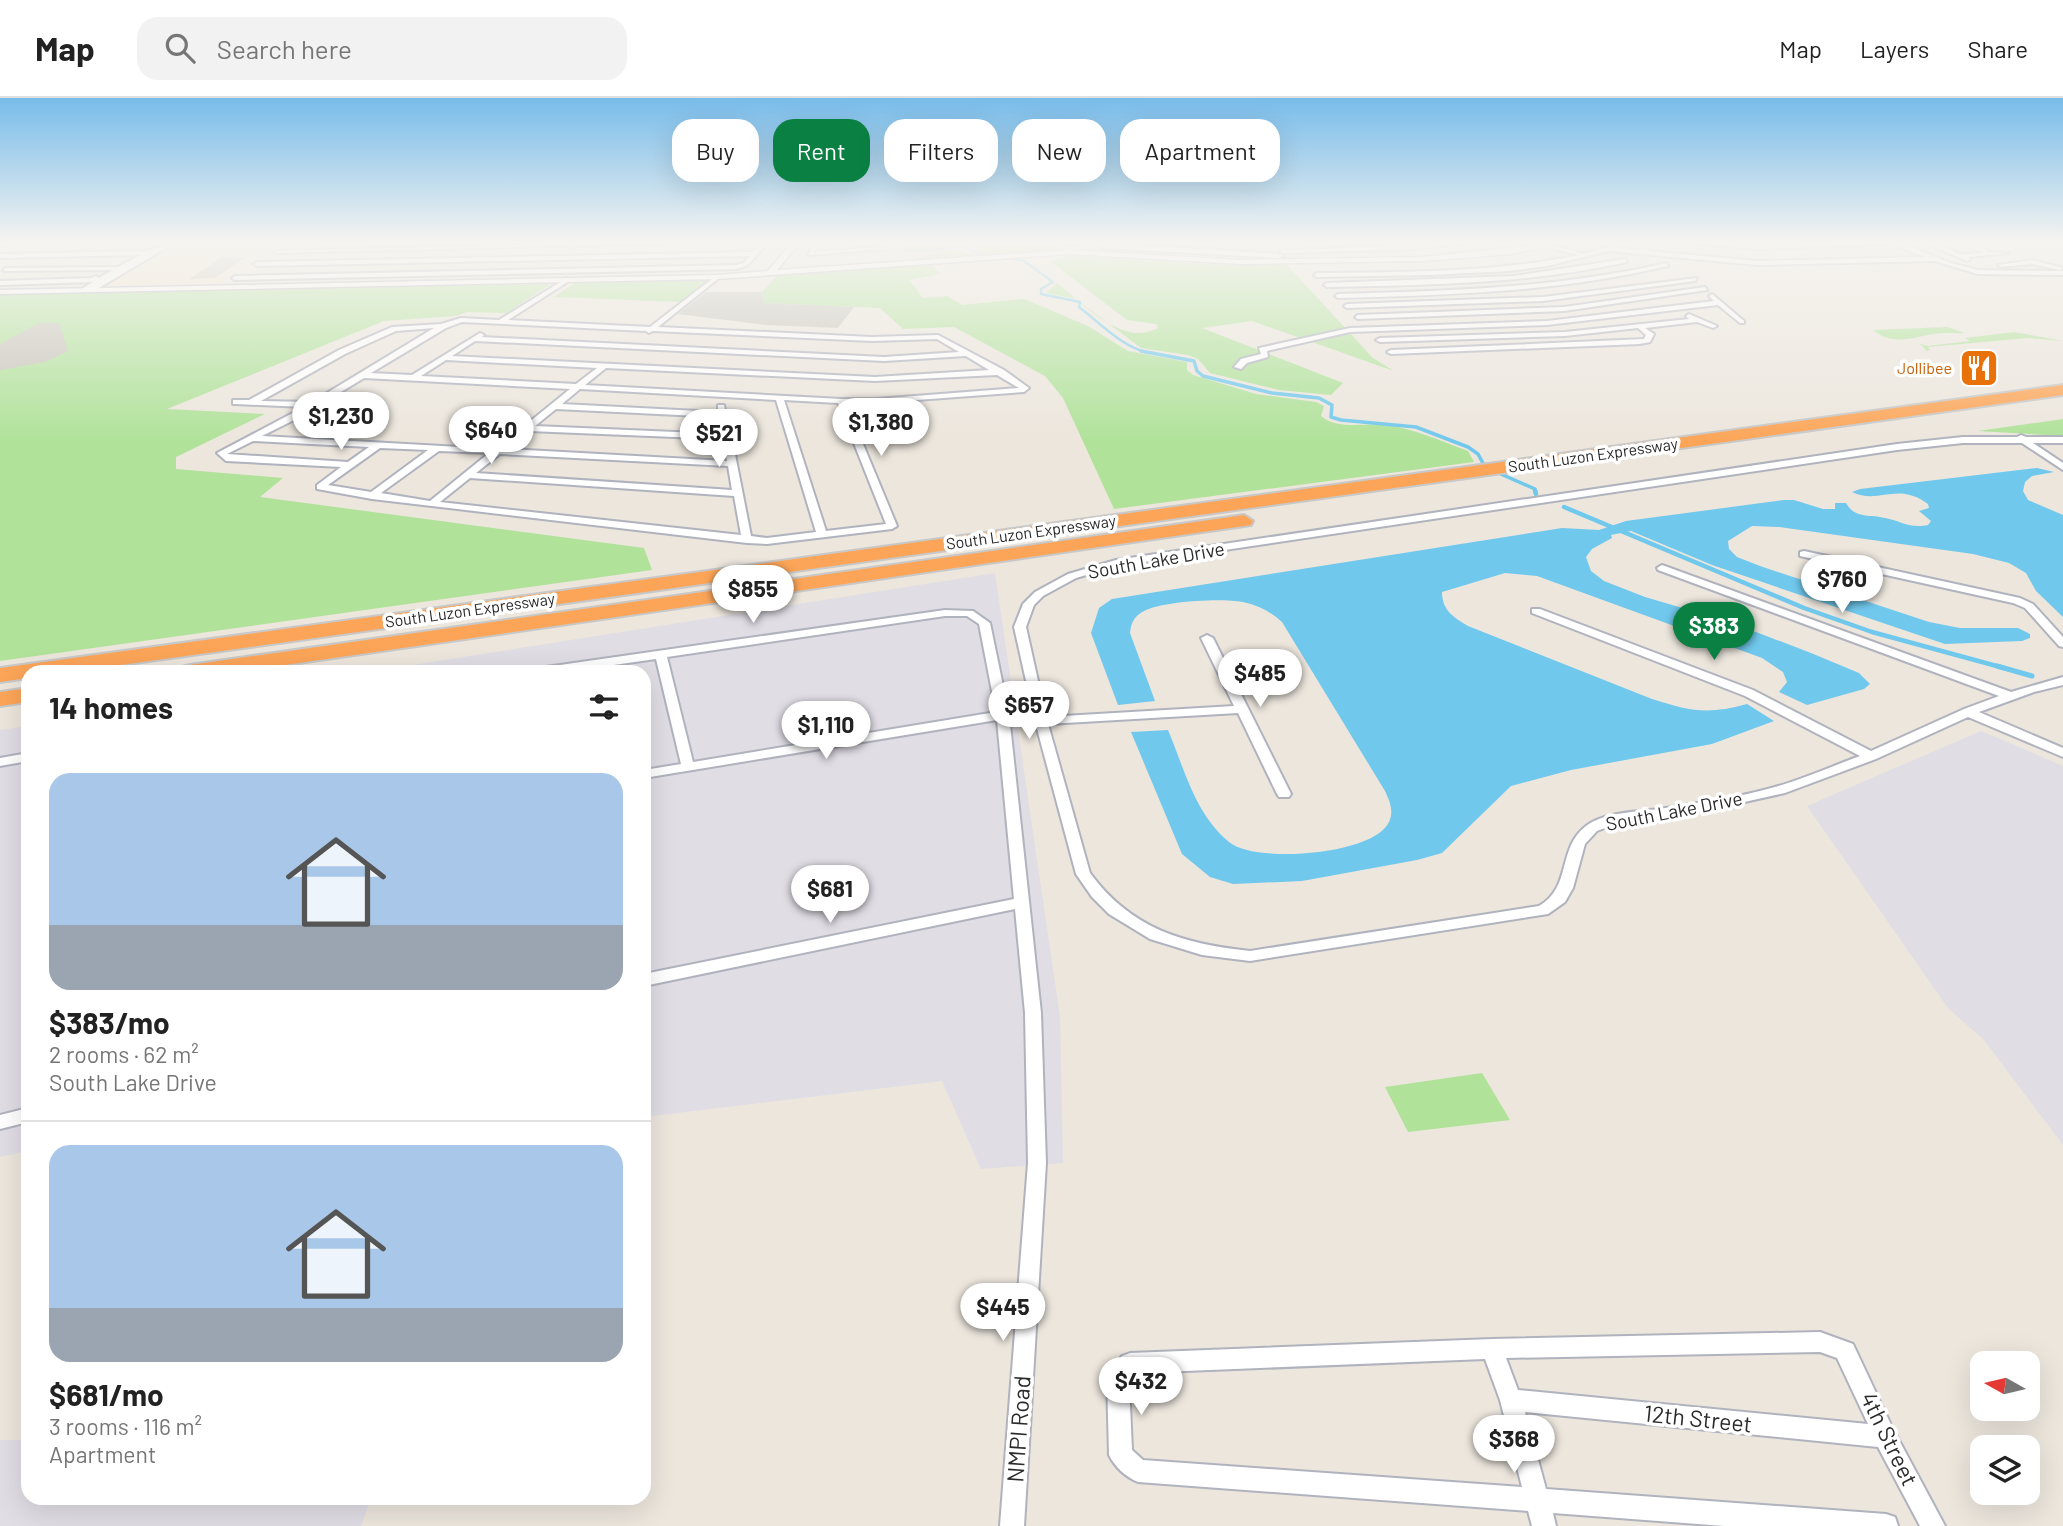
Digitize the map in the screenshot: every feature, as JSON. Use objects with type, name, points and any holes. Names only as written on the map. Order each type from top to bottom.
[{"type":"highway","name":"South Luzon Expressway","points":[[72,665],[1508,467],[1969,399],[2063,390]]},
{"type":"highway","name":"South Luzon Expressway","points":[[239,665],[2063,405]]},
{"type":"highway","name":"South Luzon Expressway","points":[[0,675],[21,672]]},
{"type":"highway","points":[[0,699],[21,696]]},
{"type":"street","points":[[413,378],[521,309]]},
{"type":"street","points":[[432,504],[677,309]]},
{"type":"street","points":[[1350,309],[1394,356],[1640,342],[1647,340],[1650,334],[1641,328]]},
{"type":"street","points":[[1358,317],[1564,309]]},
{"type":"street","points":[[1238,367],[1244,361],[1265,355],[1262,350],[1265,349],[1350,330],[1547,323],[1683,309]]},
{"type":"street","points":[[1726,309],[1742,321]]},
{"type":"street","points":[[1675,310],[1713,326]]},
{"type":"street","points":[[1527,311],[1565,334]]},
{"type":"street","points":[[348,465],[226,458],[222,455],[227,449],[313,405],[360,375],[443,326],[461,320],[872,339],[934,337],[970,354],[1025,388],[876,401],[841,401],[360,375]]},
{"type":"street","points":[[1380,340],[1565,334],[1697,320]]},
{"type":"street","points":[[251,402],[342,352],[395,329],[443,326]]},
{"type":"street","points":[[474,339],[884,359],[970,354]]},
{"type":"street","points":[[768,381],[794,354]]},
{"type":"street","points":[[444,358],[882,379],[1001,372]]},
{"type":"street","points":[[754,396],[761,388]]},
{"type":"street","points":[[719,394],[747,540]]},
{"type":"street","points":[[779,397],[822,535]]},
{"type":"street","points":[[236,401],[313,405]]},
{"type":"street","points":[[379,444],[320,487],[432,504],[747,540],[767,541],[892,526],[841,401]]},
{"type":"street","points":[[554,406],[722,415]]},
{"type":"street","points":[[527,428],[729,437]]},
{"type":"street","points":[[251,438],[733,464]]},
{"type":"street","points":[[2021,438],[2063,467]]},
{"type":"street","name":"South Lake Drive","points":[[2063,440],[2021,438],[1897,447],[1092,569],[1072,576],[1039,594],[1024,614],[1021,637],[1083,874],[1095,894],[1121,915],[1176,944],[1209,953],[1250,957],[1543,910],[1558,902],[1565,888],[1578,843],[1592,828],[1612,820],[1721,803],[1780,790],[1871,756],[1968,712],[2010,696],[2063,681]]},
{"type":"street","points":[[372,496],[437,448]]},
{"type":"street","points":[[468,475],[737,493]]},
{"type":"street","points":[[1804,554],[2016,600],[2029,606],[2063,644]]},
{"type":"street","points":[[1662,568],[2010,696]]},
{"type":"street","points":[[1536,611],[1749,693],[1871,756]]},
{"type":"street","name":"NMPI Road","points":[[589,665],[908,618],[969,613],[984,623],[1003,715],[1033,1013],[1037,1163],[1013,1526]]},
{"type":"street","points":[[1207,638],[1283,794]]},
{"type":"street","points":[[661,655],[688,766]]},
{"type":"street","points":[[1041,721],[1241,709]]},
{"type":"street","points":[[1968,712],[2063,753]]},
{"type":"street","points":[[651,773],[1003,715]]},
{"type":"street","points":[[0,762],[21,758]]},
{"type":"street","points":[[651,979],[1023,902]]},
{"type":"street","points":[[0,1122],[21,1117]]},
{"type":"street","name":"4th Street","points":[[1492,1349],[1820,1342],[1845,1351],[1885,1437],[1933,1526]]},
{"type":"street","points":[[1544,1526],[1537,1499],[1511,1401],[1492,1349],[1130,1363],[1118,1378],[1121,1455],[1138,1471],[1537,1499],[1886,1526]]},
{"type":"street","name":"12th Street","points":[[1511,1401],[1885,1437]]},
{"type":"shaded area","points":[[995,573],[1060,1017],[1063,1163],[981,1169],[942,1081],[651,1116],[651,665],[413,665]]},
{"type":"shaded area","points":[[21,727],[21,1152],[0,1157],[0,730]]},
{"type":"shaded area","points":[[1981,731],[2063,766],[2063,1145],[1984,1040],[1948,1008],[1807,806]]},
{"type":"shaded area","points":[[0,1440],[21,1440],[21,1505],[368,1505],[361,1526],[0,1526]]},
{"type":"green space","points":[[0,309],[513,309],[506,313],[467,312],[456,316],[384,321],[167,409],[265,414],[176,457],[176,469],[283,478],[260,497],[644,548],[652,570],[0,661]]},
{"type":"green space","points":[[881,309],[1047,309],[1088,326],[1128,351],[1187,362],[1187,370],[1193,375],[1256,394],[1316,402],[1324,406],[1321,416],[1335,423],[1385,425],[1416,432],[1468,451],[1474,462],[1114,509],[1063,398],[1045,376],[954,327],[903,329]]},
{"type":"green space","points":[[1112,309],[1327,309],[1373,358],[1394,371],[1252,321],[1202,328],[1343,383],[1331,395],[1279,390],[1210,373],[1198,359],[1188,355],[1141,348],[1107,322],[1131,332],[1144,333],[1158,328],[1157,324],[1127,320]]},
{"type":"green space","points":[[1947,327],[1965,333],[1938,333],[1909,339],[1891,339],[1873,330]]},
{"type":"green space","points":[[2014,332],[2063,341],[2028,338],[1928,347],[1930,350],[1927,351],[1920,344],[1928,346],[1970,341],[1965,338]]},
{"type":"green space","points":[[2063,419],[2063,436],[1978,431]]},
{"type":"green space","points":[[1482,1073],[1510,1120],[1408,1132],[1385,1087]]},
{"type":"water","points":[[2037,468],[2054,472],[2032,476],[2025,482],[2023,491],[2028,500],[2063,515],[2063,617],[2036,591],[2026,573],[2009,563],[1973,554],[1779,527],[1752,526],[1728,541],[1729,549],[1737,557],[1760,566],[1929,622],[1960,628],[2018,628],[2030,634],[2030,638],[2022,641],[1945,644],[1712,565],[1631,531],[1611,535],[1612,538],[1592,549],[1586,557],[1591,571],[1604,581],[1645,597],[1730,622],[1811,653],[1859,673],[1870,684],[1864,689],[1807,705],[1779,692],[1787,682],[1783,672],[1762,658],[1537,576],[1505,573],[1442,592],[1449,612],[1468,626],[1652,699],[1699,710],[1721,710],[1747,704],[1774,721],[1712,744],[1571,770],[1511,786],[1442,853],[1302,881],[1233,884],[1210,877],[1182,854],[1131,732],[1168,730],[1192,790],[1207,818],[1229,842],[1243,849],[1263,853],[1313,853],[1339,849],[1379,833],[1389,822],[1391,814],[1385,791],[1282,622],[1259,607],[1233,601],[1178,603],[1144,611],[1134,620],[1130,633],[1155,701],[1118,705],[1091,633],[1099,608],[1112,599],[1562,528],[1599,530],[1626,521],[1784,500],[1794,500],[1823,509],[1835,509],[1835,503],[1846,503],[1858,514],[1911,525],[1928,525],[1931,521],[1919,511],[1929,508],[1928,504],[1917,497],[1907,494],[1871,496],[1852,492]]},
{"type":"building","points":[[685,309],[853,309],[838,328],[766,325],[678,314]]},
{"type":"building","points":[[39,323],[59,323],[68,351],[45,362],[0,370],[0,344]]},
{"type":"waterway","points":[[1081,309],[1112,334],[1145,352]]},
{"type":"waterway","points":[[1145,352],[1194,361],[1197,371],[1203,376],[1272,393],[1319,398],[1332,405],[1331,417],[1341,420],[1416,427],[1468,447],[1478,454],[1485,467],[1535,489],[1536,492]]},
{"type":"waterway","points":[[1145,352],[1149,353]]},
{"type":"waterway","points":[[1564,507],[1804,608],[1872,632],[2004,668]]},
{"type":"waterway","points":[[1997,666],[2004,668]]},
{"type":"waterway","points":[[2004,668],[2032,676]]},
{"type":"place","name":"Jollibee","points":[[1979,368]]}]
